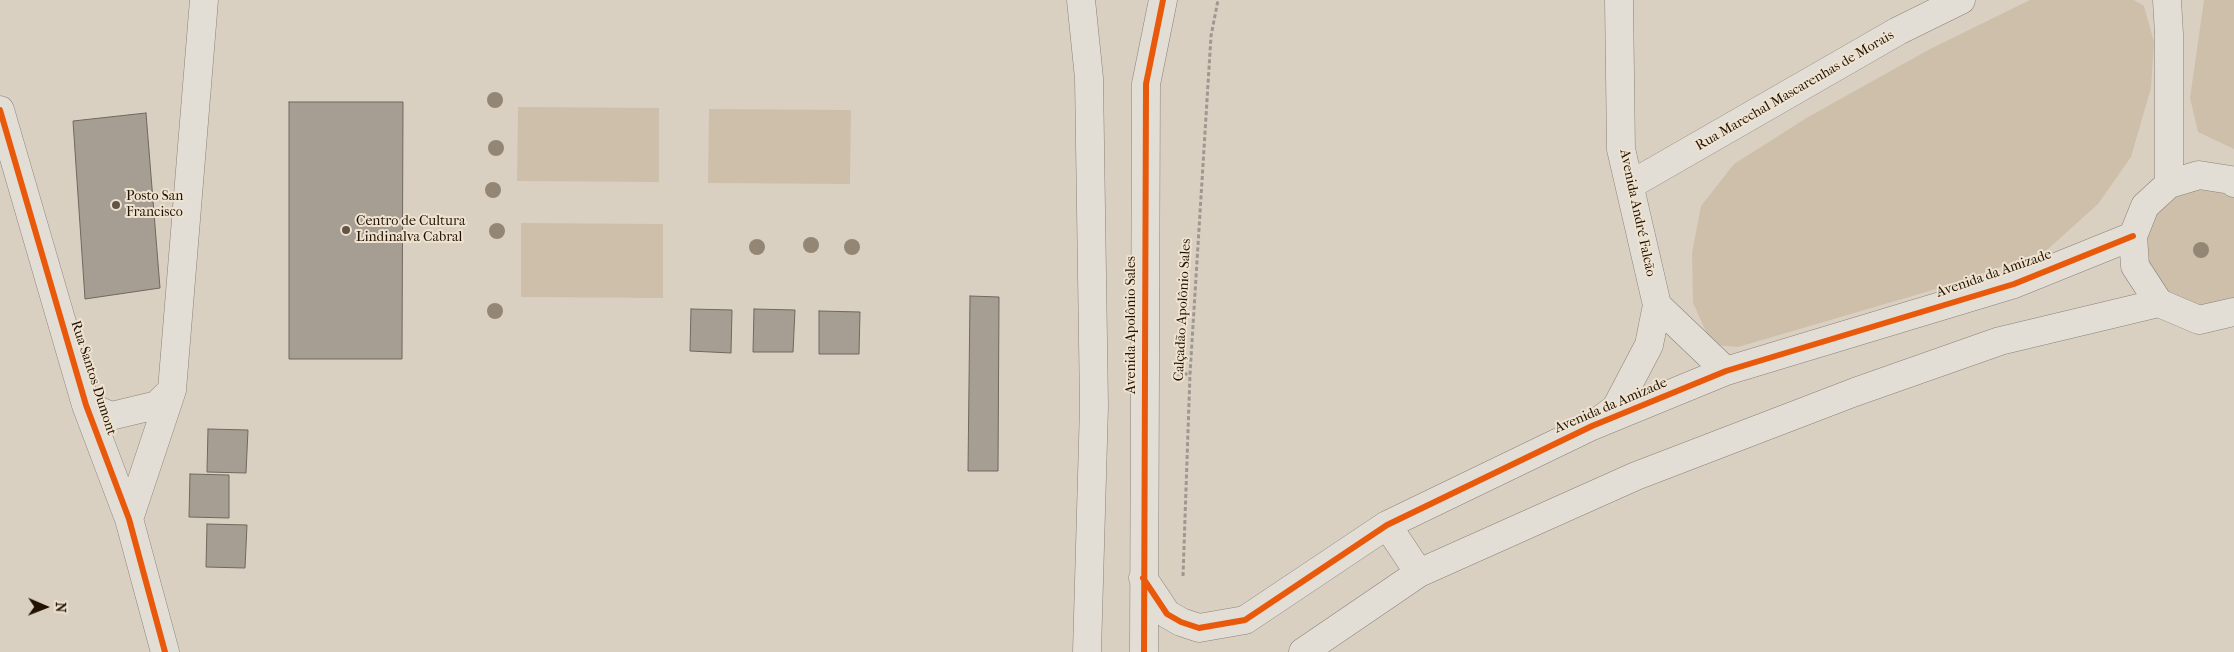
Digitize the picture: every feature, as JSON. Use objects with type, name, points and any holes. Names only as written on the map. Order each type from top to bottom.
[{"type":"street","points":[[129,520],[172,390],[204,0]]},
{"type":"street","points":[[1081,0],[1089,78],[1094,406],[1088,652]]},
{"type":"street","name":"Avenida Apolônio Sales","points":[[1144,652],[1146,84],[1163,0]]},
{"type":"street","name":"Avenida André Falcão","points":[[1592,426],[1616,408],[1649,345],[1657,305],[1621,149],[1619,0]]},
{"type":"street","name":"Rua Marechal Mascarenhas de Morais","points":[[1630,185],[1898,31],[1961,0]]},
{"type":"street","points":[[2167,0],[2169,34],[2169,184]]},
{"type":"street","name":"Rua Santos Dumont","points":[[0,110],[86,405],[129,520],[165,652]]},
{"type":"street","points":[[2159,304],[2135,266],[2133,236],[2145,206],[2169,184],[2199,175],[2233,180]]},
{"type":"street","name":"Avenida da Amizade","points":[[1143,578],[1167,614],[1181,622],[1199,628],[1244,620],[1387,525],[1592,426],[1726,371],[2014,284],[2133,236]]},
{"type":"street","points":[[1302,652],[1418,573],[1636,476],[1855,392],[2000,341],[2159,304],[2199,320],[2234,312]]},
{"type":"street","points":[[1657,305],[1726,371]]},
{"type":"street","points":[[86,405],[111,416],[157,405],[172,390]]},
{"type":"street","points":[[1387,525],[1418,573]]},
{"type":"shaded area","points":[[2030,0],[2134,0],[2144,6],[2154,42],[2151,88],[2131,157],[2098,204],[2047,250],[1950,285],[1738,347],[1712,345],[1693,303],[1692,253],[1701,206],[1734,164],[1808,117],[1930,49]]},
{"type":"shaded area","points":[[2204,0],[2234,0],[2234,149],[2198,132],[2190,98]]},
{"type":"shaded area","points":[[518,107],[659,108],[659,182],[517,181]]},
{"type":"shaded area","points":[[709,109],[851,110],[850,184],[708,183]]},
{"type":"shaded area","points":[[2191,188],[2234,192],[2234,310],[2194,316],[2145,275],[2145,231],[2155,212],[2171,197]]},
{"type":"shaded area","points":[[521,223],[663,224],[663,298],[521,297]]},
{"type":"building","name":"Centro de Cultura Lindinalva Cabral","points":[[289,102],[403,102],[402,359],[289,359]]},
{"type":"building","name":"Posto San Francisco","points":[[146,113],[160,288],[85,299],[73,121]]},
{"type":"building","points":[[970,296],[999,297],[998,471],[968,471]]},
{"type":"building","points":[[691,309],[732,310],[731,353],[690,351]]},
{"type":"building","points":[[754,309],[795,310],[793,352],[753,352]]},
{"type":"building","points":[[819,311],[860,312],[859,354],[819,354]]},
{"type":"building","points":[[208,429],[248,430],[246,473],[207,472]]},
{"type":"building","points":[[190,474],[229,475],[229,518],[189,517]]},
{"type":"building","points":[[207,524],[247,525],[245,568],[206,567]]},
{"type":"cycle path","points":[[1144,652],[1146,84],[1163,0]]},
{"type":"cycle path","points":[[0,110],[86,405],[129,519],[165,652]]},
{"type":"cycle path","points":[[1143,578],[1167,614],[1181,622],[1199,628],[1245,620],[1387,525],[1592,426],[1726,371],[2014,284],[2133,236]]},
{"type":"place","name":"Posto San Francisco","points":[[116,205]]},
{"type":"place","name":"Centro de Cultura Lindinalva Cabral","points":[[346,230]]}]
